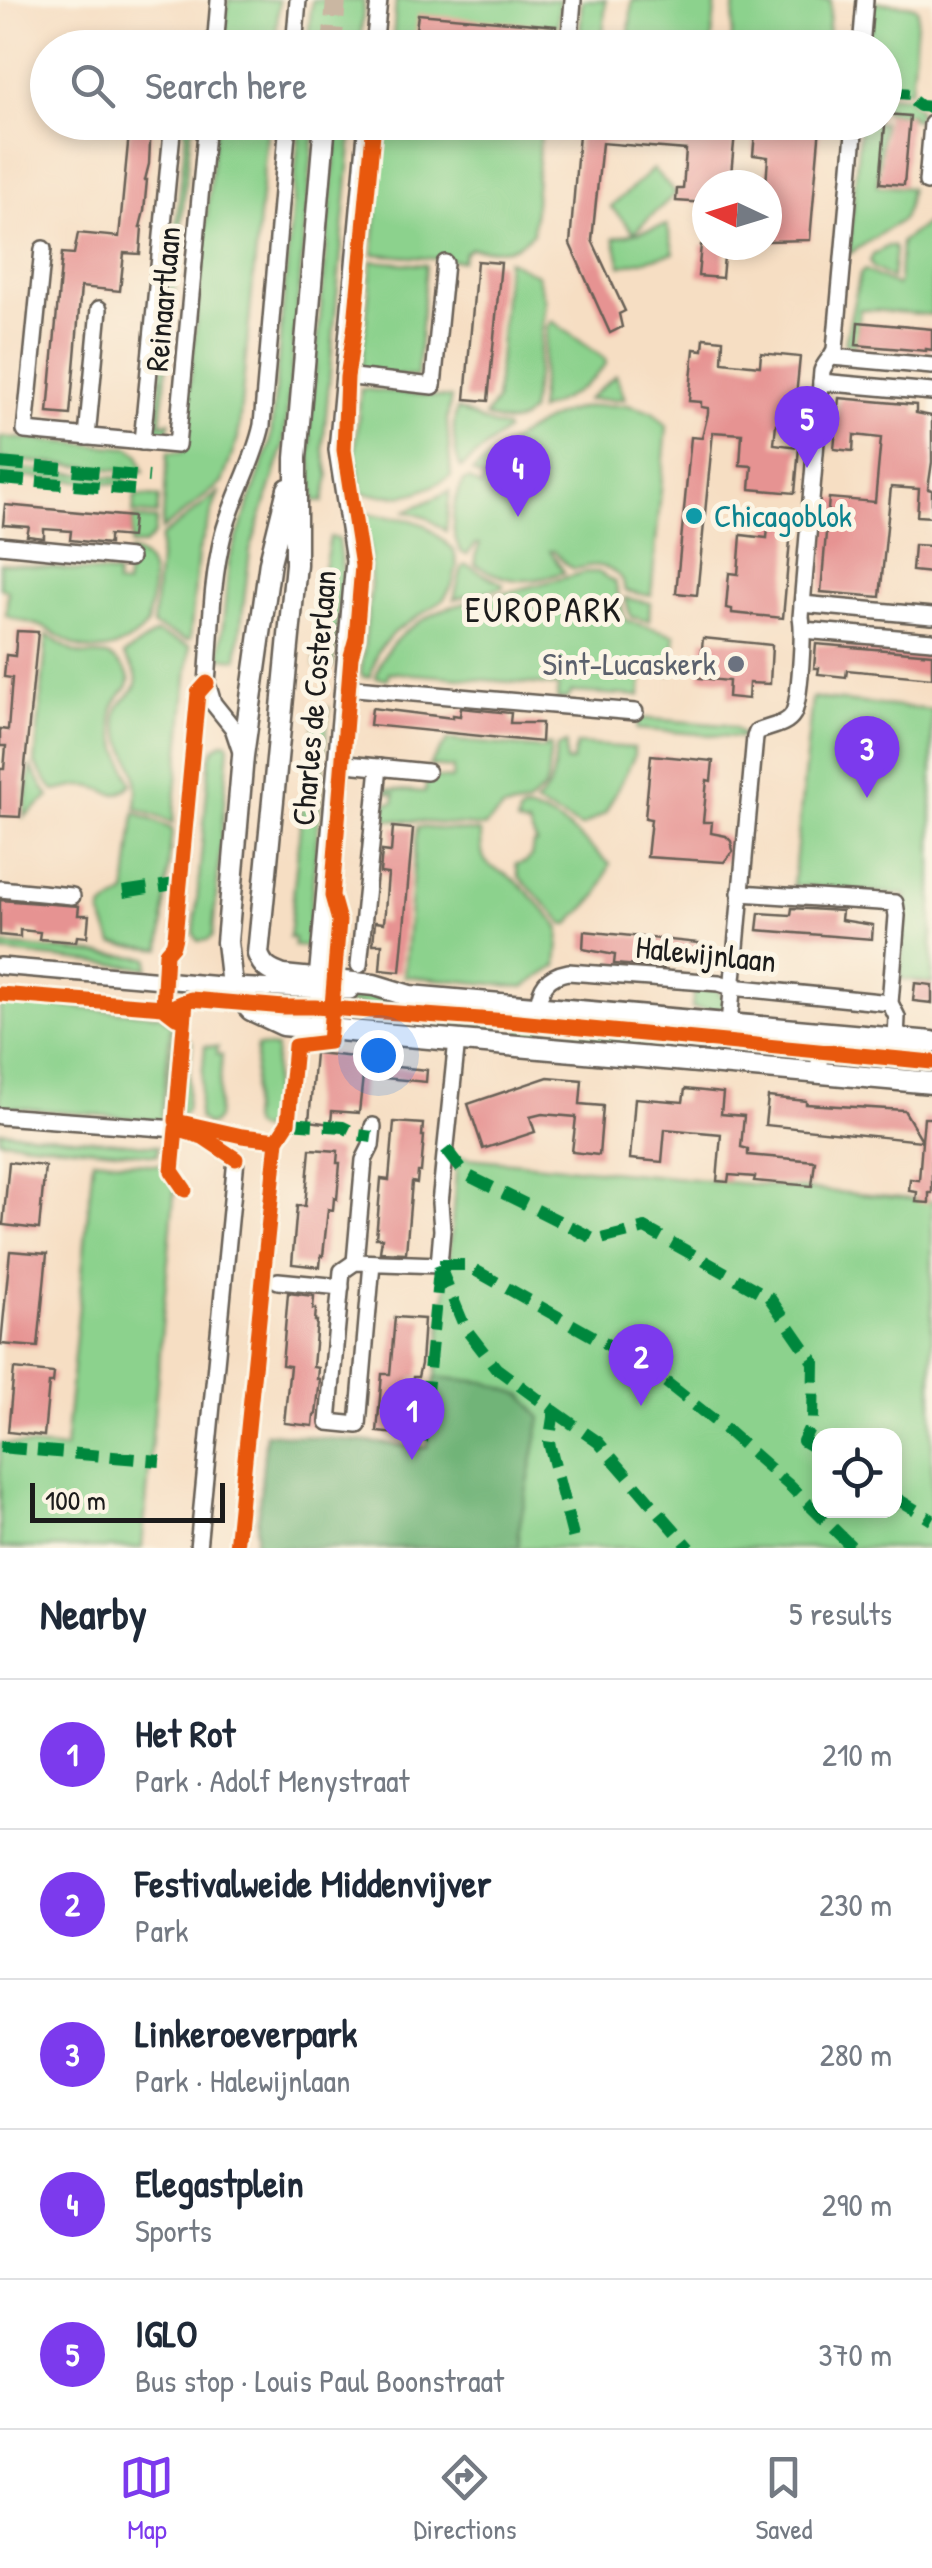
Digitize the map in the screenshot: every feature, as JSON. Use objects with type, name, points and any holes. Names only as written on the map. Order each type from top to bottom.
[{"type":"main road","name":"Charles de Costerlaan","points":[[258,954],[296,564],[296,458],[323,140]]},
{"type":"main road","name":"Charles de Costerlaan","points":[[238,986],[226,942],[243,756],[270,562],[296,458]]},
{"type":"main road","points":[[258,954],[261,964],[270,971],[320,985]]},
{"type":"main road","name":"Halewijnlaan","points":[[320,985],[374,985],[410,996],[932,1042]]},
{"type":"main road","points":[[238,986],[252,1010],[283,1025],[932,1084]]},
{"type":"street","points":[[216,30],[219,0]]},
{"type":"street","points":[[296,30],[298,0]]},
{"type":"street","points":[[376,30],[378,0]]},
{"type":"street","points":[[571,30],[574,0]]},
{"type":"street","points":[[862,30],[864,0]]},
{"type":"street","points":[[926,182],[932,124]]},
{"type":"street","name":"Reinaartlaan","points":[[142,442],[170,140]]},
{"type":"street","name":"Reinaartlaan","points":[[42,249],[24,431],[177,445],[205,140]]},
{"type":"street","name":"Charles de Costerlaan","points":[[243,756],[233,728],[213,703],[207,683],[222,540],[262,425],[286,140]]},
{"type":"street","name":"Charles de Costerlaan","points":[[330,1029],[316,1016],[354,560],[336,450],[365,140]]},
{"type":"street","points":[[730,1024],[755,737],[793,713],[821,382],[824,365],[832,357],[836,332],[853,140]]},
{"type":"street","points":[[344,376],[432,386],[444,263]]},
{"type":"street","name":"Reinaartlaan","points":[[88,437],[99,309]]},
{"type":"street","points":[[832,357],[932,366]]},
{"type":"street","points":[[821,382],[932,392]]},
{"type":"street","points":[[0,545],[130,558]]},
{"type":"street","points":[[802,604],[932,616]]},
{"type":"street","points":[[803,630],[932,641]]},
{"type":"street","points":[[344,686],[635,712]]},
{"type":"street","name":"Charles de Costerlaan","points":[[338,763],[427,772]]},
{"type":"street","points":[[359,964],[379,767]]},
{"type":"street","points":[[0,889],[72,896]]},
{"type":"street","name":"Halewijnlaan","points":[[740,892],[895,903],[898,916],[890,1003],[897,1017],[896,1039]]},
{"type":"street","name":"Charles de Costerlaan","points":[[238,986],[253,980],[258,954]]},
{"type":"street","points":[[0,966],[238,986],[320,985]]},
{"type":"street","name":"Halewijnlaan","points":[[538,1006],[542,986],[550,978],[568,972],[718,983],[732,988],[890,1003]]},
{"type":"street","points":[[818,1073],[822,1032]]},
{"type":"street","points":[[372,1263],[358,1425],[328,1422],[342,1271],[355,1262],[440,1265],[440,1203],[458,1040]]},
{"type":"street","points":[[0,1116],[176,1128],[203,1136],[236,1159],[198,1548]]},
{"type":"street","points":[[355,1262],[364,1160],[371,1146],[373,1126]]},
{"type":"street","points":[[278,1282],[340,1288]]},
{"type":"green space","points":[[228,0],[279,0],[276,30],[225,30]]},
{"type":"green space","points":[[312,0],[364,0],[361,30],[309,30]]},
{"type":"green space","points":[[396,0],[560,0],[557,30],[394,30]]},
{"type":"green space","points":[[582,0],[606,0],[603,30],[580,30]]},
{"type":"green space","points":[[632,0],[716,0],[713,30],[629,30]]},
{"type":"green space","points":[[735,0],[831,0],[828,30],[732,30]]},
{"type":"green space","points":[[871,2],[915,6],[918,11],[911,90],[902,89],[902,30],[869,30]]},
{"type":"green space","points":[[902,96],[910,97],[919,109],[917,120],[911,119],[911,114],[902,113]]},
{"type":"green space","points":[[185,140],[190,140],[161,424],[170,421],[168,431],[160,439],[150,434],[150,419],[156,424]]},
{"type":"green space","points":[[214,140],[266,140],[238,438],[222,483],[162,530],[168,452],[183,453]]},
{"type":"green space","points":[[298,140],[313,140],[284,445],[250,551],[237,659],[220,657],[229,561],[270,444]]},
{"type":"green space","points":[[336,140],[351,140],[323,447],[329,476],[323,502],[315,501],[309,437]]},
{"type":"green space","points":[[383,140],[540,140],[533,233],[518,245],[505,250],[471,248],[462,261],[373,254]]},
{"type":"green space","points":[[859,140],[881,140],[877,186],[910,188],[907,208],[902,220],[849,254]]},
{"type":"green space","points":[[653,169],[676,193],[634,232],[611,207]]},
{"type":"green space","points":[[932,219],[932,315],[860,309],[856,345],[845,343],[860,274],[865,270],[897,286],[901,242]]},
{"type":"green space","points":[[667,225],[674,253],[621,266],[614,238]]},
{"type":"green space","points":[[888,246],[895,250],[892,279],[872,267],[870,261]]},
{"type":"green space","points":[[507,260],[537,275],[545,301],[530,412],[509,423],[485,416],[496,401]]},
{"type":"green space","points":[[372,261],[426,265],[417,377],[361,372]]},
{"type":"green space","points":[[552,321],[605,359],[606,364],[584,386],[538,411],[547,327]]},
{"type":"green space","points":[[616,375],[625,399],[587,400]]},
{"type":"green space","points":[[361,389],[451,398],[447,419],[451,476],[408,495],[362,493],[355,452]]},
{"type":"green space","points":[[627,405],[653,412],[667,426],[651,596],[625,591],[621,579],[607,568],[572,568],[554,551],[550,551],[564,572],[529,580],[498,576],[475,565],[480,544],[467,555],[461,552],[453,526],[456,498],[464,481],[469,479],[481,487],[487,481],[472,472],[550,419],[580,408]]},
{"type":"green space","points":[[457,409],[506,431],[461,468],[454,439]]},
{"type":"green space","points":[[0,437],[130,448],[139,455],[144,472],[0,459]]},
{"type":"green space","points":[[0,467],[126,478],[126,485],[0,475]]},
{"type":"green space","points":[[450,491],[446,531],[427,518],[406,511]]},
{"type":"green space","points":[[219,492],[198,553],[190,639],[186,640],[153,626],[161,537]]},
{"type":"green space","points":[[135,495],[159,497],[157,515],[133,513]]},
{"type":"green space","points":[[362,513],[425,525],[454,550],[457,566],[443,600],[393,633],[378,651],[370,677],[361,674],[371,585]]},
{"type":"green space","points":[[133,518],[157,520],[154,535],[144,545],[131,545]]},
{"type":"green space","points":[[330,537],[338,539],[342,569],[333,667],[315,666]]},
{"type":"green space","points":[[130,552],[147,562],[152,592],[147,625],[125,643],[106,649],[86,649],[43,627],[6,615],[8,590],[0,588],[0,563],[117,574],[116,585],[126,586]]},
{"type":"green space","points":[[466,565],[503,584],[502,588],[454,599],[462,567]]},
{"type":"green space","points":[[598,572],[615,582],[625,620],[675,635],[671,674],[643,673],[640,696],[572,692],[568,698],[557,700],[558,686],[389,672],[387,679],[376,678],[393,643],[435,614]]},
{"type":"green space","points":[[625,598],[650,603],[649,621],[631,617]]},
{"type":"green space","points":[[156,633],[190,646],[173,823],[136,808],[135,774],[116,716],[137,682],[124,655]]},
{"type":"green space","points":[[47,635],[77,653],[112,658],[128,676],[127,688],[117,700],[112,716],[132,784],[119,793],[87,786],[54,791],[35,764]]},
{"type":"green space","points":[[812,698],[932,710],[932,983],[900,979],[906,895],[793,885]]},
{"type":"green space","points":[[316,707],[329,708],[307,947],[294,946],[294,938],[289,938],[307,756],[311,756]]},
{"type":"green space","points":[[638,718],[726,725],[746,738],[637,729]]},
{"type":"green space","points":[[448,740],[544,749],[551,745],[544,789],[527,805],[503,809],[484,827],[385,819],[386,803],[394,802],[395,794],[387,793],[387,789],[425,792],[427,777],[452,779],[453,768],[429,766]]},
{"type":"green space","points":[[224,742],[229,746],[213,932],[208,940],[198,941],[194,934],[210,758],[214,748]]},
{"type":"green space","points":[[566,743],[566,762],[572,762],[577,744],[634,748],[634,757],[605,813],[581,827],[535,804],[550,784],[557,747]]},
{"type":"green space","points":[[31,767],[49,797],[24,817]]},
{"type":"green space","points":[[523,810],[559,822],[610,864],[598,895],[569,924],[519,877],[516,864],[531,857],[533,844],[537,843],[528,825],[517,823]]},
{"type":"green space","points":[[135,812],[172,829],[161,949],[113,944],[101,914],[103,908],[126,894]]},
{"type":"green space","points":[[417,827],[479,832],[486,862],[518,883],[559,926],[557,966],[524,987],[404,976]]},
{"type":"green space","points":[[0,945],[149,958],[148,968],[0,952]]},
{"type":"green space","points":[[694,987],[715,988],[724,999],[725,1011],[692,1008]]},
{"type":"green space","points":[[342,993],[493,1007],[499,1010],[499,1018],[341,1003]]},
{"type":"green space","points":[[0,1001],[160,1015],[171,1024],[161,1121],[0,1106]]},
{"type":"green space","points":[[340,1011],[498,1025],[492,1035],[340,1021]]},
{"type":"green space","points":[[521,1013],[810,1040],[813,1048],[520,1020]]},
{"type":"green space","points":[[174,1027],[180,1031],[172,1122],[165,1121]]},
{"type":"green space","points":[[519,1027],[812,1053],[804,1064],[521,1038]]},
{"type":"green space","points":[[186,1036],[192,1042],[186,1110],[178,1119]]},
{"type":"green space","points":[[829,1041],[922,1048],[921,1058],[827,1050]]},
{"type":"green space","points":[[205,1046],[218,1047],[217,1054],[222,1055],[217,1118],[207,1125],[198,1118]]},
{"type":"green space","points":[[257,1046],[276,1048],[270,1123],[260,1130],[250,1121]]},
{"type":"green space","points":[[827,1056],[921,1064],[920,1075],[826,1064]]},
{"type":"green space","points":[[0,1131],[158,1146],[157,1155],[0,1140]]},
{"type":"green space","points":[[457,1157],[932,1201],[932,1548],[255,1548],[266,1433],[428,1447]]},
{"type":"green space","points":[[93,1159],[168,1166],[175,1184],[142,1548],[0,1548],[0,1443],[65,1449]]},
{"type":"green space","points":[[435,1377],[485,1382],[523,1395],[541,1418],[518,1534],[519,1548],[255,1548],[266,1433],[427,1448]]},
{"type":"building","points":[[418,14],[556,26],[556,30],[416,30]]},
{"type":"building","points":[[902,115],[910,116],[904,185],[880,183],[884,140],[902,140]]},
{"type":"building","points":[[128,140],[150,140],[140,254],[124,253],[120,291],[81,287],[70,415],[48,413],[62,253],[74,254],[78,233],[119,237]]},
{"type":"building","points":[[579,140],[734,140],[731,170],[692,170],[692,202],[676,201],[677,189],[683,189],[686,150],[602,143],[592,240],[625,311],[619,314],[622,327],[610,333],[570,244]]},
{"type":"building","points":[[754,140],[819,140],[810,240],[782,241],[782,170],[767,170],[768,157],[753,155]]},
{"type":"building","points":[[700,260],[724,260],[722,278],[698,276]]},
{"type":"building","points":[[477,261],[501,263],[488,401],[465,399]]},
{"type":"building","points":[[858,322],[932,329],[932,350],[856,345]]},
{"type":"building","points":[[704,338],[723,340],[722,362],[760,366],[761,353],[800,357],[793,426],[776,424],[774,444],[799,447],[795,493],[750,489],[752,466],[740,465],[742,434],[713,432],[697,595],[676,593],[691,437],[702,438],[708,413],[701,402],[689,401],[694,349],[703,350]]},
{"type":"building","points":[[839,398],[916,405],[916,413],[932,416],[928,489],[932,490],[932,517],[917,516],[919,489],[891,487],[880,597],[821,592],[829,498],[875,502],[881,438],[854,435],[853,451],[834,449]]},
{"type":"building","points":[[5,505],[133,517],[131,537],[109,535],[109,544],[70,540],[71,531],[44,529],[44,538],[27,536],[29,527],[3,525]]},
{"type":"building","points":[[769,515],[792,518],[783,618],[732,613],[732,609],[726,608],[729,573],[738,574],[741,535],[767,538]]},
{"type":"building","points":[[914,545],[932,546],[932,573],[912,571]]},
{"type":"building","points":[[17,631],[38,632],[20,817],[0,816],[0,769],[4,769],[6,746],[0,746],[0,729],[8,730],[12,678],[4,677],[6,655],[15,656]]},
{"type":"building","name":"Sint-Lucaskerk","points":[[703,638],[772,645],[770,684],[749,683],[748,699],[728,697],[729,681],[699,678]]},
{"type":"building","points":[[816,644],[932,654],[932,678],[847,670],[846,677],[818,674],[819,668],[814,668]]},
{"type":"building","points":[[372,708],[453,718],[460,716],[461,708],[511,713],[510,723],[542,723],[541,742],[370,725]]},
{"type":"building","points":[[651,755],[713,761],[703,822],[712,822],[711,833],[731,841],[733,851],[724,862],[647,857],[651,819],[645,818]]},
{"type":"building","points":[[393,827],[413,829],[400,972],[380,970],[382,944],[373,944],[375,922],[384,923],[388,874],[380,873],[382,851],[391,852]]},
{"type":"building","points":[[0,900],[79,906],[78,915],[89,915],[87,937],[77,936],[76,942],[39,939],[40,932],[20,930],[20,937],[0,935]]},
{"type":"building","points":[[792,908],[842,911],[841,920],[873,925],[872,939],[757,930],[759,913],[791,915]]},
{"type":"building","points":[[584,931],[699,943],[697,961],[665,960],[664,968],[614,964],[615,955],[583,949]]},
{"type":"building","points":[[915,983],[932,985],[932,1003],[913,1001]]},
{"type":"building","points":[[315,1053],[365,1058],[364,1064],[427,1070],[426,1082],[363,1076],[359,1113],[332,1111],[331,1124],[309,1121]]},
{"type":"building","points":[[548,1077],[582,1080],[580,1104],[603,1106],[599,1155],[572,1152],[576,1117],[542,1114],[530,1117],[535,1132],[483,1149],[468,1104]]},
{"type":"building","points":[[685,1089],[723,1093],[721,1114],[744,1116],[741,1147],[748,1149],[748,1155],[815,1161],[812,1186],[729,1175],[728,1182],[717,1181],[721,1134],[665,1129],[662,1162],[630,1159],[635,1098],[683,1102]]},
{"type":"building","points":[[768,1097],[806,1104],[904,1110],[922,1140],[924,1118],[932,1118],[929,1203],[916,1202],[917,1192],[909,1191],[910,1179],[919,1180],[922,1141],[765,1125]]},
{"type":"building","points":[[394,1122],[423,1124],[421,1172],[417,1183],[412,1182],[406,1253],[380,1252],[382,1238],[376,1238],[381,1179],[389,1180]]},
{"type":"building","points":[[310,1149],[338,1151],[340,1163],[337,1199],[334,1198],[333,1210],[328,1209],[320,1267],[292,1264],[297,1206],[305,1206]]},
{"type":"building","points":[[9,1162],[45,1166],[39,1229],[3,1225]]},
{"type":"building","points":[[10,1251],[47,1254],[38,1347],[1,1344]]},
{"type":"building","points":[[288,1293],[314,1296],[317,1321],[313,1367],[318,1368],[320,1379],[313,1426],[284,1423],[290,1366],[282,1365]]},
{"type":"building","points":[[395,1317],[424,1319],[421,1364],[418,1377],[413,1377],[405,1435],[377,1432],[382,1374],[390,1374]]},
{"type":"building","points":[[14,1369],[54,1373],[53,1383],[49,1383],[44,1436],[8,1432]]},
{"type":"tunnel","points":[[334,30],[336,0]]},
{"type":"marked path","points":[[902,93],[913,94],[912,100],[920,106],[932,107]]},
{"type":"marked path","points":[[0,463],[149,477]]},
{"type":"marked path","points":[[0,479],[134,490]]},
{"type":"marked path","points":[[123,892],[181,883]]},
{"type":"marked path","points":[[288,1123],[343,1127],[372,1137]]},
{"type":"marked path","points":[[446,1149],[465,1174],[597,1240],[645,1228],[769,1297],[814,1362],[813,1420],[803,1441],[812,1446]]},
{"type":"marked path","points":[[439,1265],[466,1265],[662,1379],[789,1485],[853,1548]]},
{"type":"marked path","points":[[439,1265],[465,1328],[496,1368],[554,1411],[549,1443],[576,1548]]},
{"type":"marked path","points":[[422,1442],[439,1270]]},
{"type":"marked path","points":[[554,1411],[598,1442],[690,1548]]},
{"type":"marked path","points":[[0,1447],[160,1461]]},
{"type":"marked path","points":[[902,1502],[932,1520]]},
{"type":"cycle path","points":[[236,1548],[277,1140],[288,1123],[295,1046],[329,1042],[339,921],[332,896],[362,566],[344,450],[347,377],[372,140]]},
{"type":"cycle path","points":[[163,1007],[166,953],[175,937],[198,693],[207,683]]},
{"type":"cycle path","points":[[0,994],[163,1007],[176,1017]]},
{"type":"cycle path","points":[[167,1009],[191,999],[315,1007],[508,1021],[932,1062]]},
{"type":"cycle path","points":[[186,1001],[176,1121],[277,1140]]},
{"type":"cycle path","points":[[185,1190],[172,1171],[176,1129],[203,1137],[236,1159]]},
{"type":"place","name":"IGLO","points":[[807,468]]},
{"type":"place","name":"Chicagoblok","points":[[694,516]]},
{"type":"place","name":"Elegastplein","points":[[518,517]]},
{"type":"place","name":"Sint-Lucaskerk","points":[[736,664]]},
{"type":"place","name":"Linkeroeverpark","points":[[867,798]]},
{"type":"place","name":"Festivalweide Middenvijver","points":[[641,1406]]},
{"type":"place","name":"Het Rot","points":[[412,1460]]},
{"type":"district","name":"EUROPARK","points":[[544,610]]}]
